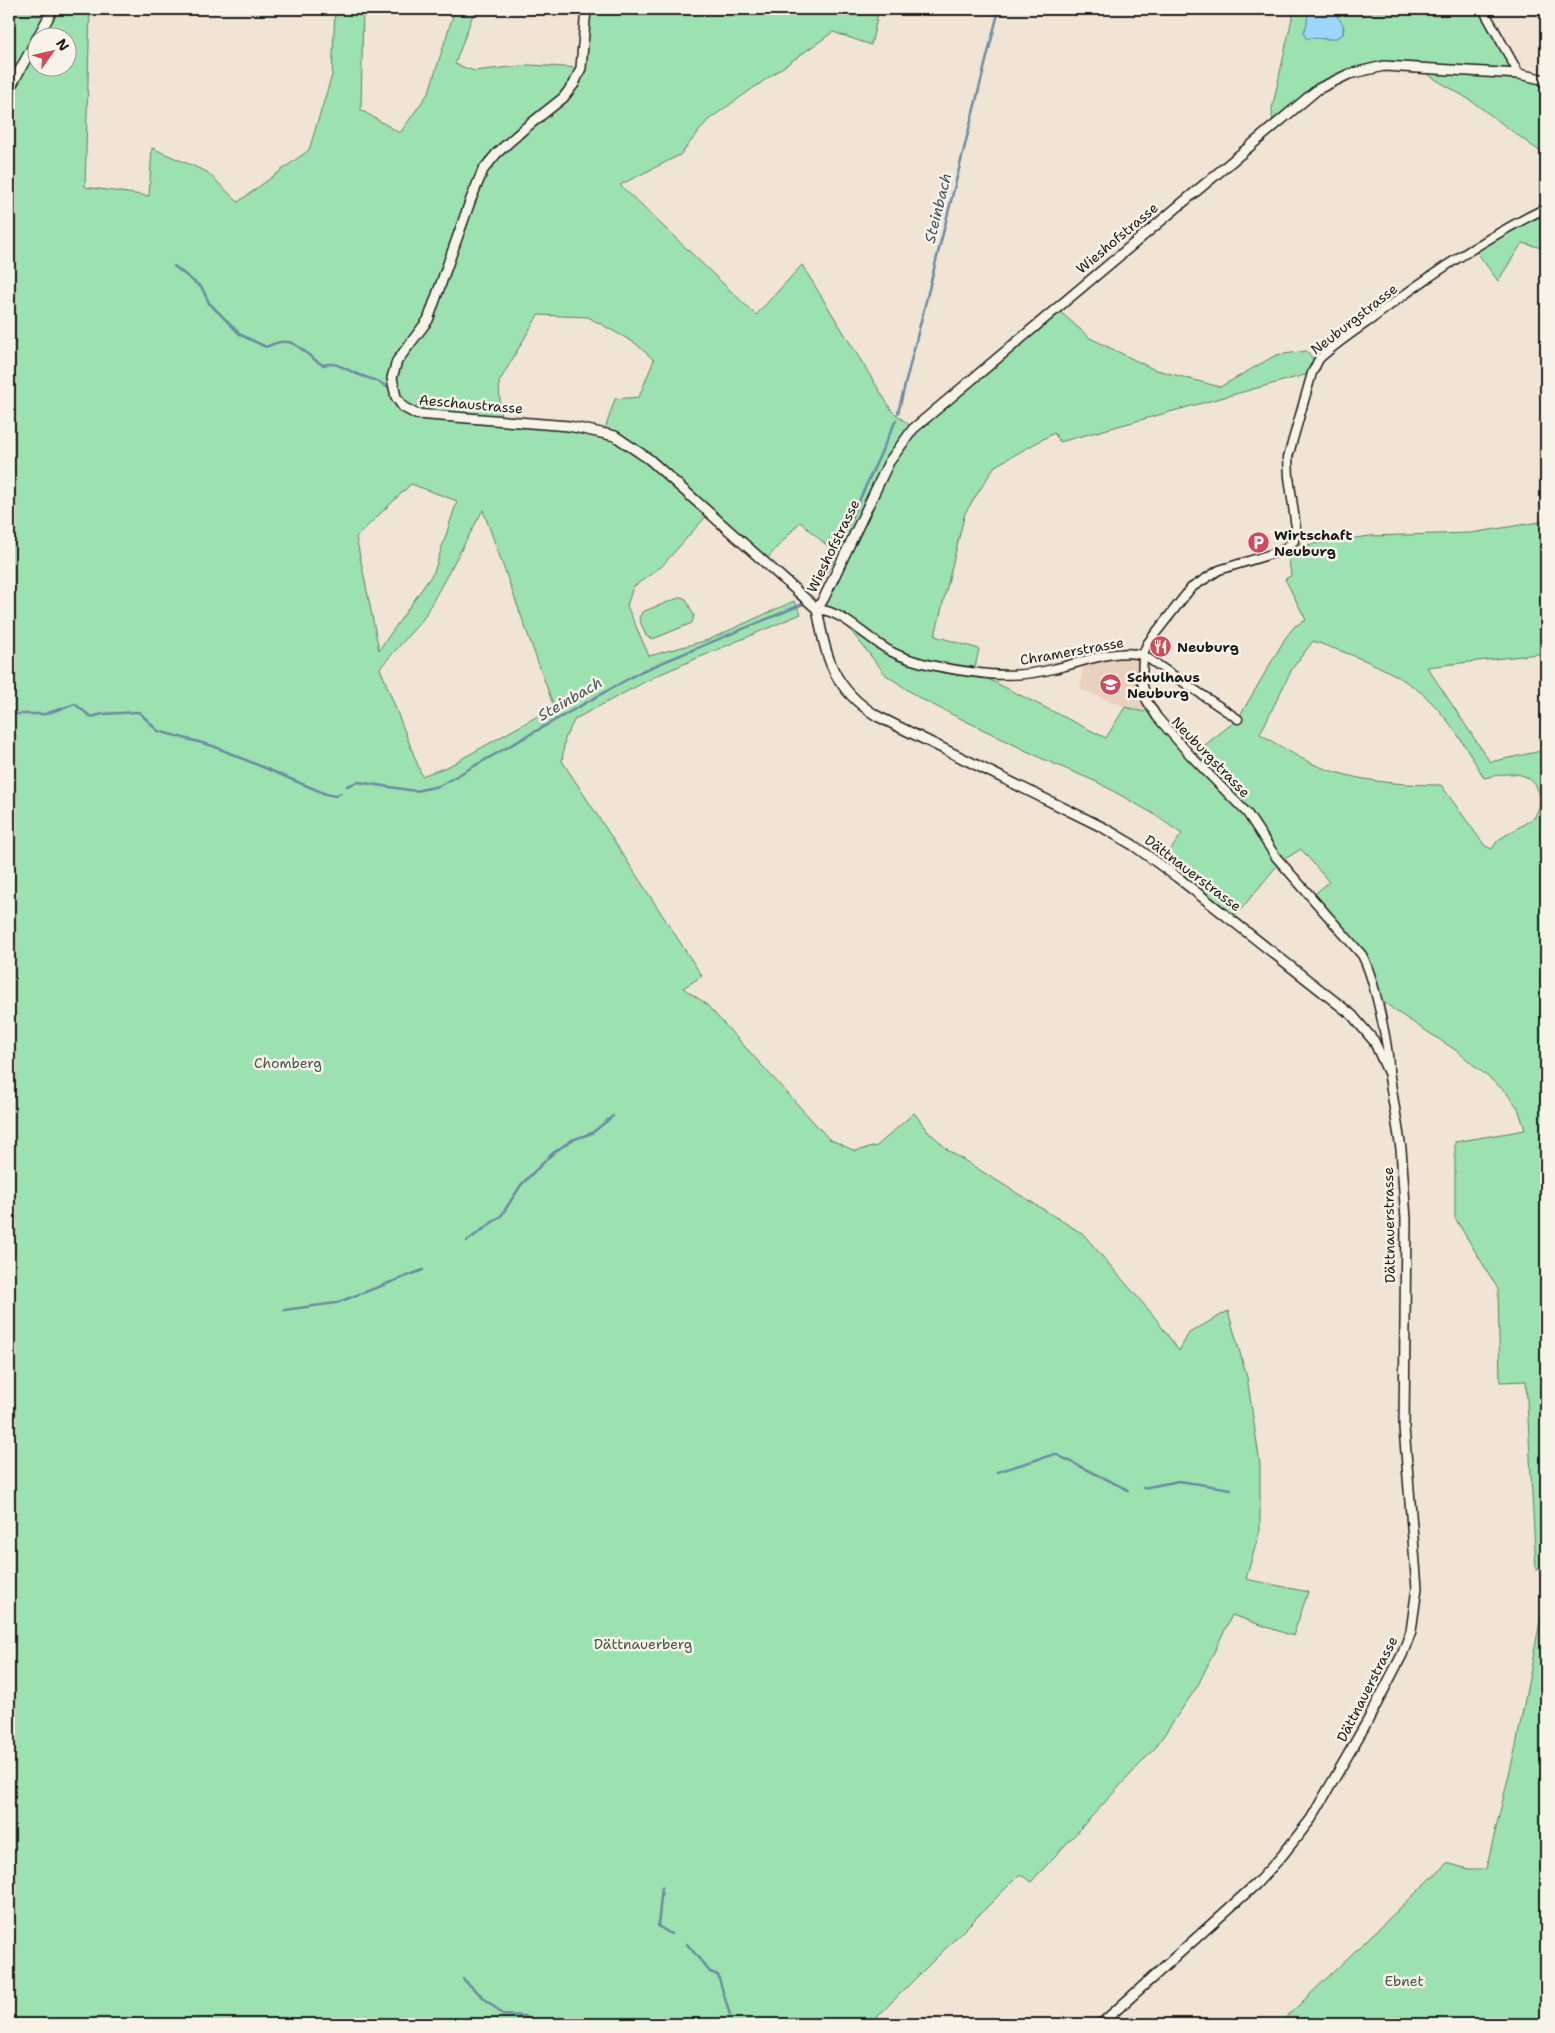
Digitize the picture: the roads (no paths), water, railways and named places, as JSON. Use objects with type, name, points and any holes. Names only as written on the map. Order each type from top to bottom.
[{"type":"street","points":[[9,90],[53,9]]},
{"type":"street","name":"Aeschaustrasse","points":[[586,9],[581,68],[578,76],[563,98],[524,129],[483,170],[428,320],[397,361],[392,378],[396,397],[403,407],[416,414],[569,426],[604,432],[620,439],[649,459],[817,609]]},
{"type":"street","points":[[1483,9],[1519,74]]},
{"type":"street","name":"Wieshofstrasse","points":[[817,609],[894,454],[913,428],[1310,96],[1341,76],[1363,69],[1384,66],[1519,74],[1546,80]]},
{"type":"street","name":"Neuburgstrasse","points":[[1390,1074],[1389,1052],[1368,968],[1362,955],[1276,857],[1247,813],[1184,749],[1153,712],[1143,688],[1143,655],[1149,641],[1177,603],[1195,584],[1224,568],[1284,549],[1294,541],[1296,524],[1288,457],[1312,373],[1319,359],[1399,298],[1473,247],[1546,208]]},
{"type":"street","name":"Chramerstrasse","points":[[817,609],[833,613],[874,642],[898,655],[917,661],[981,673],[1003,674],[1045,671],[1114,655],[1135,653],[1143,655],[1238,719]]},
{"type":"street","name":"Dättnauerstrasse","points":[[817,609],[829,664],[841,684],[857,702],[877,716],[1104,828],[1147,855],[1352,1015],[1374,1041],[1390,1074],[1401,1149],[1406,1219],[1403,1393],[1417,1588],[1411,1632],[1402,1655],[1367,1722],[1311,1819],[1281,1857],[1256,1884],[1101,2024]]},
{"type":"water","points":[[1308,9],[1332,9],[1343,24],[1343,34],[1334,39],[1306,38],[1304,33]]},
{"type":"waterway","name":"Steinbach","points":[[898,413],[999,9]]},
{"type":"waterway","points":[[174,266],[202,288],[209,303],[241,335],[266,347],[276,343],[291,343],[323,365],[336,365],[387,387]]},
{"type":"waterway","name":"Steinbach","points":[[827,571],[896,420]]},
{"type":"waterway","name":"Steinbach","points":[[347,786],[358,782],[415,791],[439,786],[642,671],[803,604]]},
{"type":"waterway","name":"Steinbach","points":[[9,714],[45,714],[75,704],[91,717],[103,714],[139,712],[158,731],[213,746],[326,794],[335,796],[341,793]]},
{"type":"waterway","points":[[467,1241],[501,1216],[521,1185],[553,1153],[572,1140],[592,1133],[613,1116]]},
{"type":"waterway","points":[[284,1310],[336,1303],[423,1270]]},
{"type":"waterway","points":[[997,1472],[1055,1454],[1128,1490]]},
{"type":"waterway","points":[[1143,1488],[1179,1481],[1231,1489]]},
{"type":"waterway","points":[[662,1887],[658,1926],[671,1934]]},
{"type":"waterway","points":[[687,1944],[710,1972],[718,1975],[730,2015]]},
{"type":"waterway","points":[[463,1979],[503,2015],[524,2016],[535,2024]]},
{"type":"place","name":"Wirtschaft Neuburg","points":[[1258,543]]},
{"type":"place","name":"Neuburg","points":[[1161,647]]},
{"type":"place","name":"Schulhaus Neuburg","points":[[1111,685]]},
{"type":"park label","name":"Chomberg","points":[[288,1063]]},
{"type":"park label","name":"Dättnauerberg","points":[[643,1644]]},
{"type":"park label","name":"Ebnet","points":[[1404,1981]]}]
